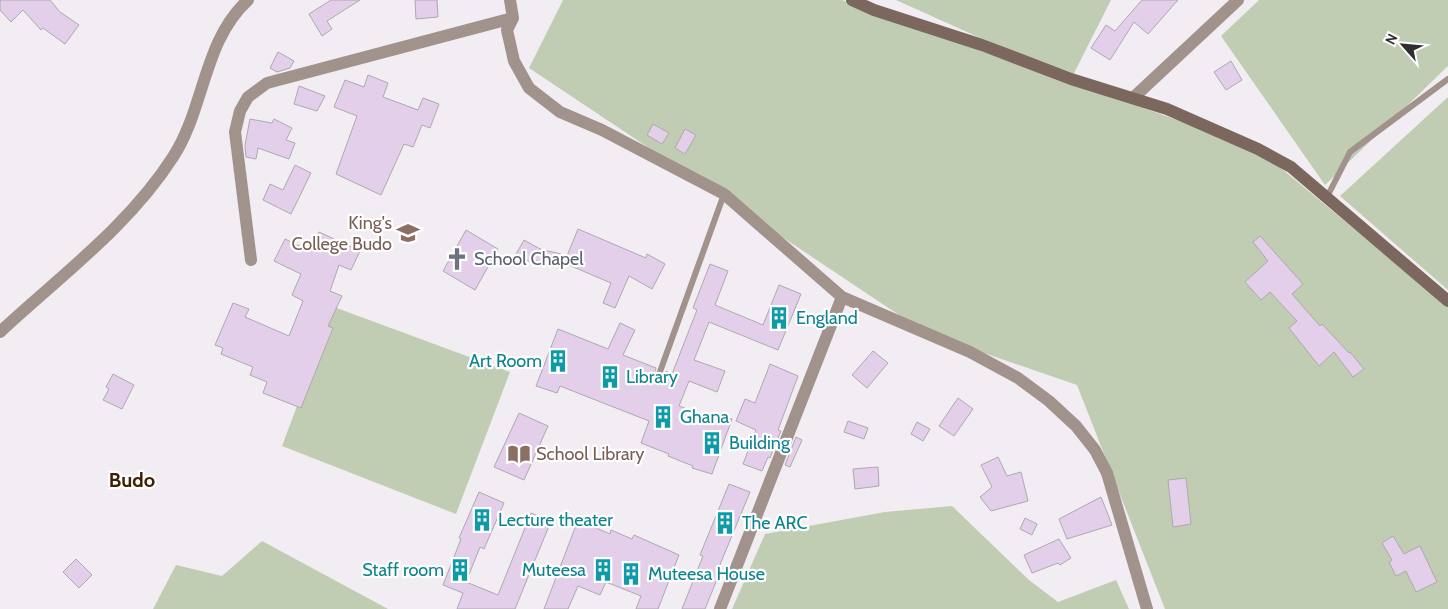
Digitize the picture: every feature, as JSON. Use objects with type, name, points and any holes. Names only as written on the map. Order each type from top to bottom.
[{"type":"street","points":[[0,332],[104,240],[147,192],[174,156],[194,118],[202,82],[224,31],[248,0]]},
{"type":"street","points":[[510,0],[513,18],[507,30],[514,61],[529,88],[560,112],[602,130],[724,194],[767,229],[842,297],[970,352],[1018,378],[1049,401],[1076,426],[1095,450],[1107,473],[1147,609]]},
{"type":"street","points":[[852,0],[874,10],[982,45],[1071,79],[1167,108],[1258,149],[1290,167],[1328,197],[1448,301]]},
{"type":"street","points":[[1133,98],[1238,0]]},
{"type":"street","points":[[251,260],[235,132],[240,111],[248,97],[267,83],[513,18]]},
{"type":"street","points":[[720,609],[842,297]]},
{"type":"lane","points":[[1328,197],[1350,152],[1448,79]]},
{"type":"lane","points":[[657,380],[724,194]]},
{"type":"green space","points":[[563,0],[842,0],[1258,149],[1448,307],[1448,609],[1165,609],[1077,385],[926,333],[529,68]]},
{"type":"green space","points":[[896,0],[1111,0],[1071,79]]},
{"type":"green space","points":[[1259,0],[1448,0],[1448,66],[1325,185],[1221,36]]},
{"type":"green space","points":[[1448,97],[1448,290],[1340,196]]},
{"type":"green space","points":[[334,307],[510,372],[456,514],[282,446]]},
{"type":"green space","points":[[952,506],[1029,580],[1058,602],[1116,580],[1129,609],[732,609],[765,534],[885,512]]},
{"type":"green space","points":[[262,541],[388,609],[153,609],[176,565],[222,576]]},
{"type":"building","points":[[0,0],[50,0],[60,12],[79,25],[65,44],[43,28],[41,30],[23,10],[11,22],[0,10]]},
{"type":"building","points":[[331,0],[360,0],[327,21],[332,29],[322,36],[309,14]]},
{"type":"building","points":[[415,0],[437,0],[438,17],[416,19]]},
{"type":"building","points":[[1142,0],[1178,0],[1148,34],[1134,22],[1110,60],[1091,48],[1106,25],[1115,31]]},
{"type":"building","points":[[278,52],[294,61],[290,68],[277,72],[270,68]]},
{"type":"building","points":[[1231,61],[1242,80],[1226,90],[1214,72]]},
{"type":"building","points":[[368,75],[388,83],[383,97],[418,110],[423,98],[439,104],[430,128],[422,125],[413,147],[404,144],[381,195],[336,174],[357,116],[334,107],[345,80],[364,87]]},
{"type":"building","points":[[299,86],[325,96],[317,111],[294,104]]},
{"type":"building","points":[[250,119],[272,123],[274,119],[292,128],[286,140],[295,143],[289,159],[258,148],[256,159],[246,157],[245,145]]},
{"type":"building","points":[[653,124],[669,133],[662,144],[647,135]]},
{"type":"building","points":[[685,129],[696,135],[685,154],[675,148]]},
{"type":"building","points":[[295,165],[311,173],[291,214],[263,200],[270,184],[283,190]]},
{"type":"building","points":[[578,229],[646,258],[647,254],[665,264],[652,289],[629,276],[615,308],[603,303],[611,283],[564,263]]},
{"type":"building","points":[[466,230],[498,249],[475,290],[443,271]]},
{"type":"building","points":[[319,232],[360,251],[351,270],[339,265],[330,291],[342,296],[328,326],[333,328],[301,408],[263,393],[267,382],[250,375],[253,367],[221,354],[223,348],[215,345],[233,303],[249,309],[245,317],[289,336],[303,301],[292,295],[301,274],[274,261],[285,239],[310,251]]},
{"type":"building","points":[[1260,236],[1303,284],[1292,294],[1320,326],[1322,324],[1364,369],[1353,377],[1334,352],[1319,366],[1289,328],[1297,321],[1270,292],[1261,300],[1245,282],[1268,261],[1253,242]]},
{"type":"building","points":[[524,240],[540,249],[561,254],[559,267],[533,260],[532,263],[516,254]]},
{"type":"building","points":[[710,264],[728,271],[715,305],[763,325],[779,285],[801,294],[778,350],[709,322],[694,360],[725,371],[717,392],[689,381],[679,406],[711,418],[713,413],[732,419],[712,474],[692,468],[693,466],[668,456],[669,454],[641,443],[649,421],[560,386],[557,393],[536,386],[558,329],[608,349],[620,323],[635,330],[623,355],[656,368],[652,381],[656,385],[660,384],[666,371],[672,374],[697,310],[693,308]]},
{"type":"building","points":[[873,351],[888,363],[867,388],[852,375]]},
{"type":"building","points":[[770,364],[798,376],[778,430],[781,431],[770,458],[768,457],[762,471],[743,464],[756,430],[736,421],[745,399],[755,403]]},
{"type":"building","points":[[113,374],[134,385],[122,409],[103,400],[109,389],[106,387]]},
{"type":"building","points":[[958,398],[973,409],[954,436],[939,426]]},
{"type":"building","points":[[519,413],[548,426],[524,480],[494,467]]},
{"type":"building","points":[[848,421],[868,428],[864,439],[844,432]]},
{"type":"building","points":[[917,422],[930,429],[923,441],[911,434]]},
{"type":"building","points":[[796,437],[802,440],[790,467],[785,465]]},
{"type":"building","points":[[998,457],[1007,476],[1021,472],[1028,501],[991,511],[980,497],[992,487],[981,465]]},
{"type":"building","points":[[878,467],[879,486],[855,489],[853,469]]},
{"type":"building","points":[[1186,478],[1191,524],[1173,527],[1168,480]]},
{"type":"building","name":"The ARC","points":[[729,484],[750,492],[717,572],[720,572],[705,609],[682,609],[703,556],[700,555]]},
{"type":"building","points":[[479,492],[504,503],[484,549],[480,547],[466,582],[498,595],[531,513],[551,521],[515,609],[457,609],[463,593],[443,585],[461,539],[459,538]]},
{"type":"building","points":[[1101,497],[1112,525],[1067,539],[1059,519]]},
{"type":"building","points":[[1025,518],[1037,524],[1032,535],[1020,529]]},
{"type":"building","points":[[578,520],[610,534],[611,530],[632,539],[634,535],[679,555],[658,609],[636,609],[641,596],[606,582],[600,595],[578,586],[568,609],[544,609]]},
{"type":"building","points":[[1393,536],[1404,554],[1420,546],[1437,582],[1416,592],[1406,571],[1396,576],[1389,562],[1392,560],[1382,543]]},
{"type":"building","points":[[1059,539],[1071,558],[1060,565],[1058,563],[1032,573],[1024,555]]},
{"type":"building","points":[[76,559],[92,575],[79,588],[63,572]]},
{"type":"place","name":"King's College Budo","points":[[408,233]]},
{"type":"place","name":"School Chapel","points":[[457,259]]},
{"type":"place","name":"England","points":[[779,318]]},
{"type":"place","name":"Art Room","points":[[558,361]]},
{"type":"place","name":"Library","points":[[610,377]]},
{"type":"place","name":"Ghana","points":[[663,417]]},
{"type":"place","name":"Building","points":[[712,443]]},
{"type":"place","name":"School Library","points":[[519,454]]},
{"type":"place","name":"Lecture theater","points":[[482,520]]},
{"type":"place","name":"The ARC","points":[[725,523]]},
{"type":"place","name":"Staff room","points":[[460,570]]},
{"type":"place","name":"Muteesa","points":[[603,570]]},
{"type":"place","name":"Muteesa House","points":[[631,574]]},
{"type":"district","name":"Budo","points":[[132,480]]}]
